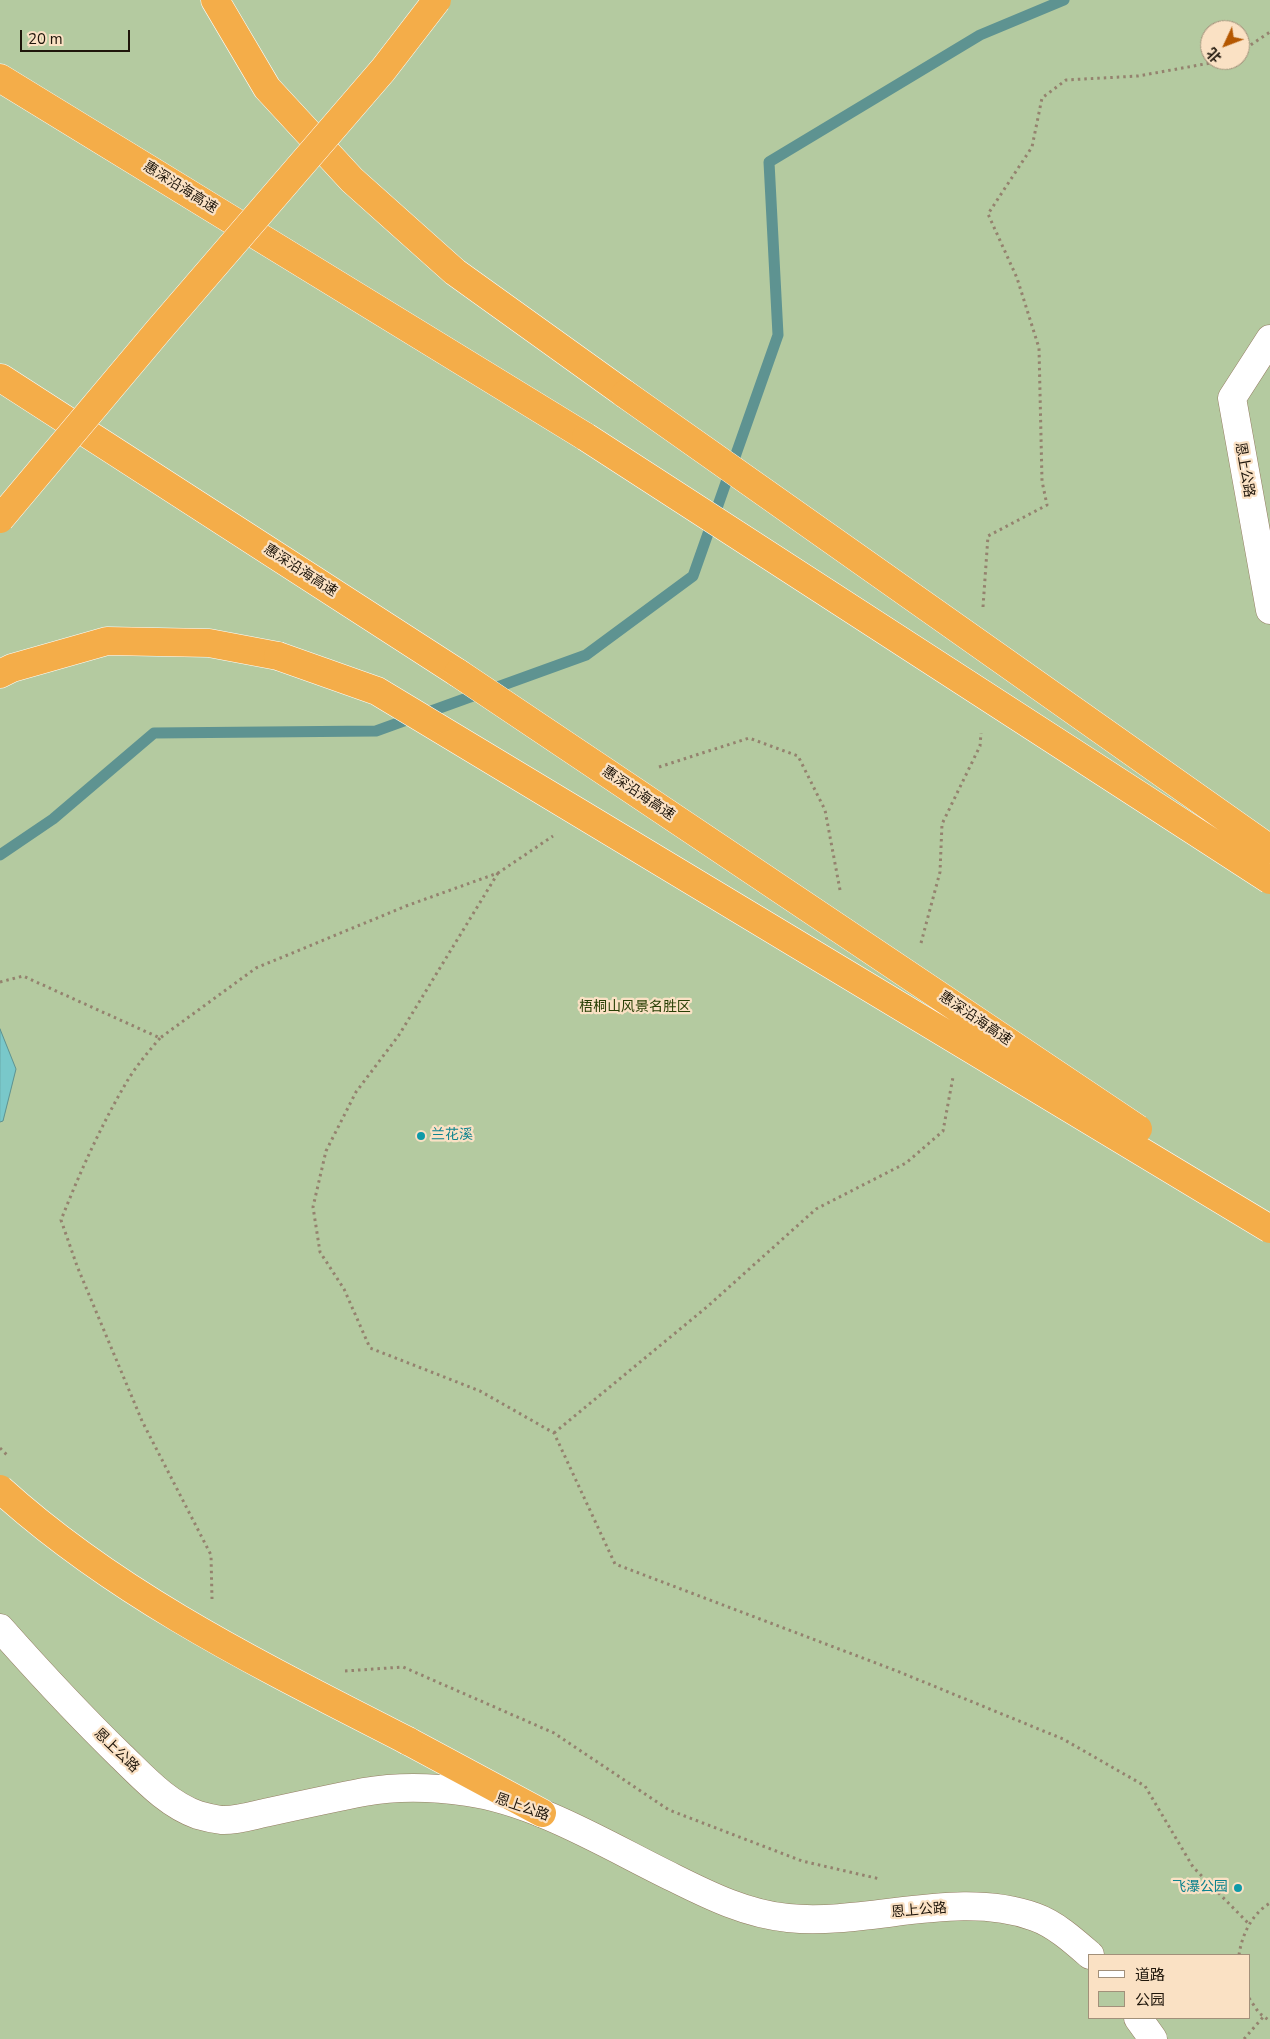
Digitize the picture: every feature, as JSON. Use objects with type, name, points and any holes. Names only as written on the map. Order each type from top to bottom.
[{"type":"highway","points":[[215,0],[267,88],[352,180],[455,272],[1270,849]]},
{"type":"highway","points":[[0,519],[158,330],[383,70],[437,0]]},
{"type":"highway","name":"惠深沿海高速","points":[[0,78],[586,437],[1270,880]]},
{"type":"highway","name":"惠深沿海高速","points":[[1,378],[458,673],[1270,1218]]},
{"type":"highway","points":[[0,674],[12,668],[108,641],[209,643],[278,656],[377,691],[1270,1229]]},
{"type":"highway","points":[[0,1489],[87,1558],[156,1606],[248,1659],[408,1741],[542,1813]]},
{"type":"street","name":"恩上公路","points":[[1270,340],[1232,398],[1270,610]]},
{"type":"street","name":"恩上公路","points":[[0,1628],[77,1713],[157,1790],[177,1805],[198,1815],[222,1820],[245,1817],[367,1791],[403,1787],[438,1788],[470,1792],[505,1800],[542,1813],[708,1896],[747,1910],[786,1918],[828,1919],[961,1907],[999,1908],[1038,1918],[1074,1940],[1089,1954]]},
{"type":"street","points":[[1139,2019],[1153,2039]]},
{"type":"path","points":[[1250,45],[1270,32]]},
{"type":"path","points":[[983,611],[988,536],[1047,505],[1042,481],[1039,348],[1017,278],[988,214],[1032,147],[1042,98],[1066,80],[1138,76],[1200,65]]},
{"type":"path","points":[[920,944],[940,872],[942,824],[980,746],[981,727]]},
{"type":"path","points":[[650,770],[749,738],[798,756],[825,810],[841,895]]},
{"type":"path","points":[[212,1605],[211,1555],[142,1421],[77,1266],[61,1220],[76,1182],[130,1076],[160,1038],[256,968],[406,906],[498,873],[554,835]]},
{"type":"path","points":[[498,873],[399,1035],[356,1092],[326,1151],[313,1207],[320,1252],[344,1289],[370,1348],[480,1391],[554,1433],[615,1564],[897,1672],[1063,1739],[1145,1786],[1193,1867],[1249,1924]]},
{"type":"path","points":[[0,982],[23,976],[160,1038]]},
{"type":"path","points":[[554,1433],[708,1306],[816,1209],[906,1163],[943,1131],[954,1072]]},
{"type":"path","points":[[0,1448],[13,1462]]},
{"type":"path","points":[[340,1671],[403,1668],[554,1733],[669,1810],[802,1861],[890,1881]]},
{"type":"path","points":[[1239,1954],[1241,1942],[1249,1924],[1263,1907],[1270,1903]]},
{"type":"path","points":[[1250,1999],[1260,2013],[1270,2021]]},
{"type":"path","points":[[1244,2039],[1264,2016]]},
{"type":"green space","name":"梧桐山风景名胜区","points":[[0,0],[1270,0],[1270,2039],[0,2039]]},
{"type":"water","points":[[0,1029],[16,1069],[3,1121],[0,1122]]},
{"type":"waterway","points":[[0,855],[53,819],[154,733],[376,731],[586,655],[693,576],[778,335],[769,162],[980,35],[1064,0]]},
{"type":"place","name":"兰花溪","points":[[421,1136]]},
{"type":"place","name":"飞瀑公园","points":[[1238,1888]]}]
